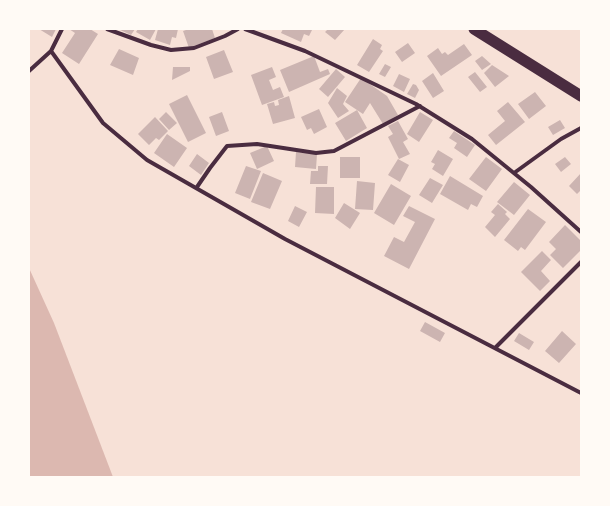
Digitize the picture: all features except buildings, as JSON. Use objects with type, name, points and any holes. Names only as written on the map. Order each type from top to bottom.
[{"type":"highway","points":[[474,29],[581,96]]},
{"type":"street","points":[[29,71],[51,51],[62,29]]},
{"type":"street","points":[[107,29],[151,45],[171,50],[194,48],[225,36],[238,29]]},
{"type":"street","points":[[245,29],[305,51],[420,106],[472,139],[514,173],[581,232]]},
{"type":"street","points":[[51,51],[103,124],[148,160],[285,239],[581,393]]},
{"type":"street","points":[[197,187],[227,146],[257,144],[316,153],[334,151],[420,106]]},
{"type":"street","points":[[514,173],[561,139],[581,128]]},
{"type":"street","points":[[495,348],[581,262]]},
{"type":"shaded area","points":[[29,268],[54,323],[113,477],[29,477]]}]
